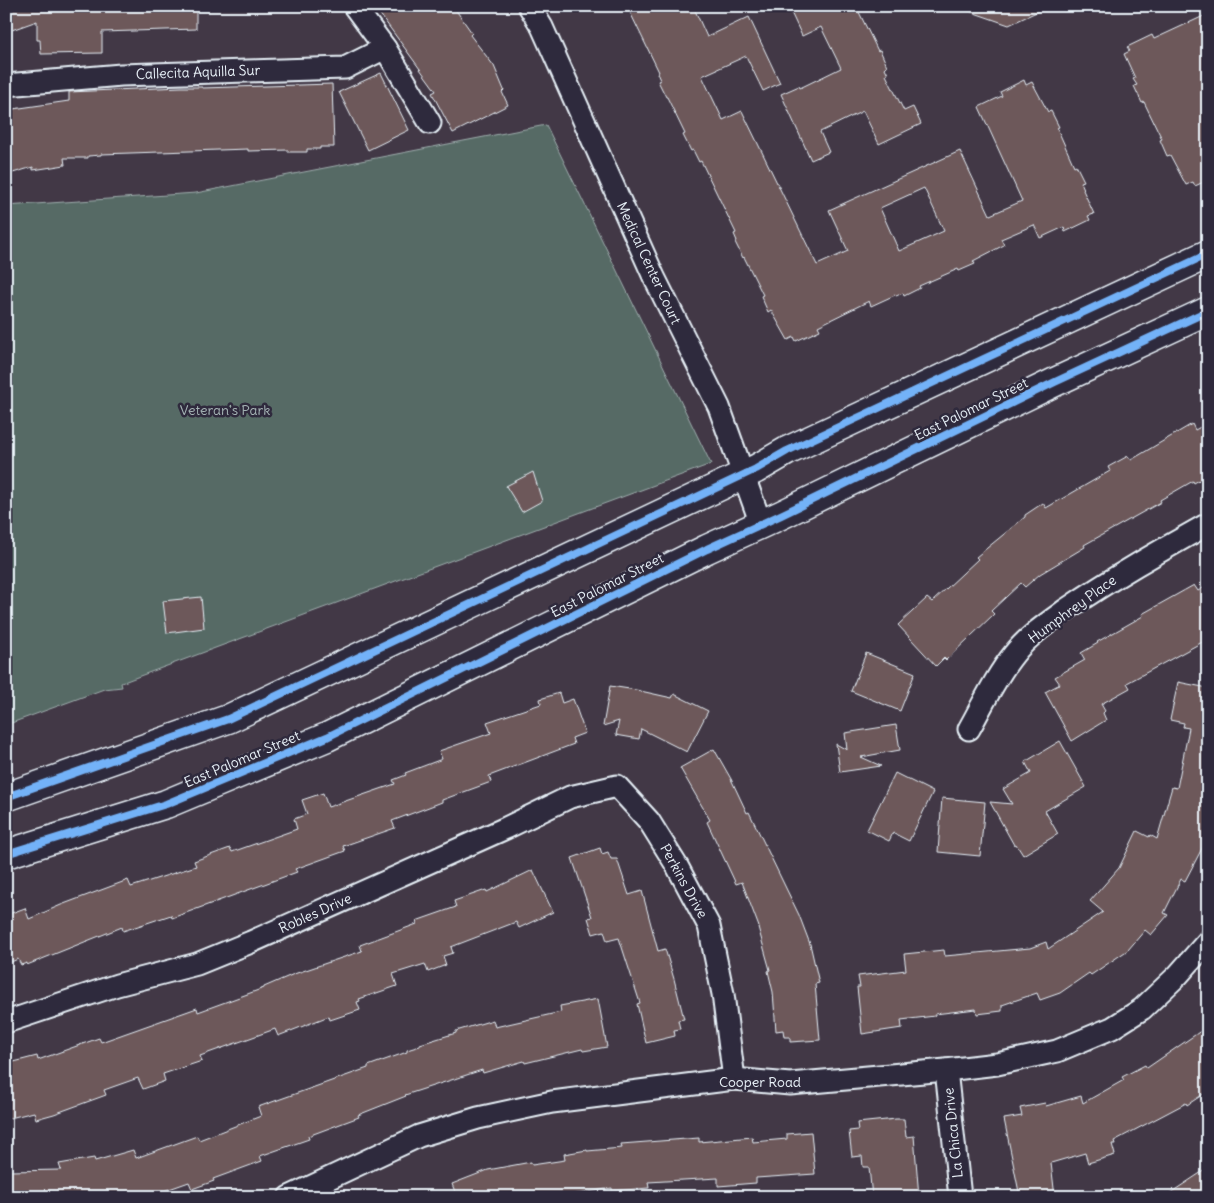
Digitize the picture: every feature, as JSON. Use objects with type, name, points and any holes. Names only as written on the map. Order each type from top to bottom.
[{"type":"main road","points":[[6,797],[228,719],[744,474],[796,447],[1208,254]]},
{"type":"main road","name":"East Palomar Street","points":[[6,854],[166,804],[326,737],[532,637],[707,548],[762,524],[1055,382],[1208,312]]},
{"type":"street","points":[[354,6],[385,48],[430,123]]},
{"type":"street","name":"Medical Center Court","points":[[529,6],[542,27],[654,277],[719,407],[762,524]]},
{"type":"street","name":"Callecita Aquilla Sur","points":[[6,85],[121,74],[345,68],[385,48]]},
{"type":"street","name":"Humphrey Place","points":[[969,729],[1014,653],[1038,631],[1083,598],[1134,566],[1208,524]]},
{"type":"street","name":"Robles Drive","points":[[6,1022],[117,985],[197,964],[251,942],[506,828],[570,797],[617,786]]},
{"type":"street","name":"Perkins Drive","points":[[617,786],[649,821],[677,866],[709,926],[723,994],[734,1079]]},
{"type":"street","name":"Cooper Road","points":[[289,1197],[419,1136],[478,1118],[552,1102],[734,1079],[790,1084],[946,1070],[997,1064],[1057,1051],[1112,1028],[1142,1008],[1178,975],[1208,941]]},
{"type":"street","name":"La Chica Drive","points":[[946,1070],[960,1197]]},
{"type":"green space","name":"Veteran's Park","points":[[546,125],[711,464],[121,683],[122,687],[104,689],[6,725],[6,206],[196,193]]},
{"type":"building","points":[[196,6],[196,29],[102,32],[102,53],[41,54],[40,40],[37,40],[37,21],[6,32],[6,8]]},
{"type":"building","points":[[374,6],[453,6],[472,33],[470,35],[494,66],[508,105],[453,133],[432,93],[436,91]]},
{"type":"building","points":[[627,6],[693,6],[707,37],[749,17],[780,83],[763,91],[746,56],[702,76],[723,120],[742,111],[817,265],[848,251],[829,210],[960,151],[990,215],[1022,201],[979,107],[1002,96],[1000,92],[1024,80],[1026,85],[1032,82],[1048,112],[1051,111],[1074,166],[1076,165],[1084,181],[1081,182],[1083,190],[1094,214],[1088,216],[1090,220],[1065,232],[1064,227],[1040,238],[1034,225],[1001,239],[1004,245],[973,261],[975,264],[959,271],[958,269],[919,286],[920,288],[904,296],[903,293],[895,295],[871,306],[869,301],[818,326],[820,330],[796,341],[794,337],[788,340],[771,310],[768,312],[761,296],[763,295],[735,242],[737,241],[734,234],[736,233],[701,161],[699,162],[693,150],[691,151],[683,135],[685,134],[658,81],[660,80],[657,73],[659,72]],"holes":[[[924,188],[944,231],[899,251],[880,208]]]},
{"type":"building","points":[[788,6],[856,6],[878,51],[880,50],[887,66],[885,68],[888,74],[886,75],[904,111],[913,107],[921,124],[879,144],[863,111],[820,132],[829,152],[811,160],[781,94],[799,86],[800,88],[841,68],[821,27],[802,36]]},
{"type":"building","points":[[964,6],[1049,6],[1009,25],[963,9]]},
{"type":"building","points":[[1208,14],[1208,180],[1195,186],[1193,182],[1186,185],[1170,155],[1167,156],[1160,140],[1162,139],[1134,86],[1137,85],[1133,79],[1135,78],[1124,54],[1130,51],[1127,47],[1152,35],[1154,39]]},
{"type":"building","points":[[381,73],[409,130],[368,150],[339,92]]},
{"type":"building","points":[[332,84],[334,147],[307,149],[307,152],[288,152],[288,150],[248,151],[248,149],[101,154],[88,156],[88,158],[64,158],[65,165],[33,170],[33,167],[6,175],[6,110],[69,101],[69,92],[181,87]]},
{"type":"building","points":[[1208,423],[1208,475],[1194,483],[1193,481],[1160,500],[1161,502],[1084,545],[1085,547],[1040,574],[1025,587],[1021,583],[991,611],[994,614],[946,660],[944,658],[936,666],[898,625],[927,598],[932,602],[978,559],[976,557],[1025,517],[1025,515],[1043,503],[1046,508],[1110,471],[1108,467],[1128,456],[1131,460],[1192,424],[1195,430]]},
{"type":"building","points":[[533,472],[542,501],[522,512],[506,486]]},
{"type":"building","points":[[1194,585],[1198,591],[1208,585],[1208,639],[1127,683],[1130,688],[1101,704],[1105,711],[1103,713],[1106,720],[1072,741],[1045,692],[1060,684],[1055,677],[1085,660],[1081,653],[1097,642]]},
{"type":"building","points":[[201,597],[204,628],[167,633],[163,601]]},
{"type":"building","points":[[866,653],[915,673],[900,711],[851,691]]},
{"type":"building","points":[[1178,682],[1208,688],[1208,837],[1185,881],[1181,879],[1164,913],[1168,915],[1151,935],[1145,930],[1128,950],[1091,975],[1089,973],[1060,993],[1040,1000],[1037,993],[1002,1005],[1002,1011],[977,1014],[976,1009],[935,1014],[935,1016],[901,1020],[902,1028],[862,1034],[857,987],[860,987],[858,976],[906,970],[904,954],[944,950],[945,956],[1030,948],[1046,942],[1048,949],[1103,912],[1090,901],[1119,868],[1137,831],[1157,839],[1172,787],[1177,788],[1189,728],[1183,727],[1184,723],[1170,720]]},
{"type":"building","points":[[610,686],[672,698],[674,694],[708,711],[687,752],[641,729],[639,739],[616,735],[619,721],[603,726]]},
{"type":"building","points":[[559,693],[562,703],[573,699],[585,733],[572,738],[574,744],[489,776],[491,782],[392,821],[395,828],[343,846],[345,851],[295,869],[297,872],[172,918],[171,915],[123,931],[122,927],[27,965],[27,963],[21,965],[18,959],[6,964],[6,915],[25,908],[29,919],[128,880],[131,887],[196,866],[194,861],[230,848],[232,852],[297,829],[294,819],[307,814],[302,800],[323,793],[328,807],[395,784],[393,780],[406,775],[405,773],[442,759],[439,751],[491,733],[487,722],[541,704],[540,699]]},
{"type":"building","points":[[896,725],[900,750],[861,757],[881,766],[840,772],[836,744],[847,750],[845,733]]},
{"type":"building","points":[[1060,741],[1086,787],[1045,811],[1058,834],[1023,855],[1016,844],[1014,845],[990,802],[1012,804],[1003,789],[1031,773],[1025,762]]},
{"type":"building","points":[[714,749],[747,813],[749,812],[799,915],[810,944],[819,983],[815,984],[820,1040],[790,1042],[790,1037],[784,1037],[783,1030],[776,1031],[773,992],[768,971],[770,970],[759,927],[742,882],[736,884],[707,822],[710,820],[680,768]]},
{"type":"building","points":[[895,773],[933,792],[909,841],[893,833],[889,841],[867,830]]},
{"type":"building","points":[[942,798],[985,802],[980,856],[938,852]]},
{"type":"building","points":[[600,848],[602,854],[608,852],[611,859],[617,859],[629,895],[642,891],[658,951],[665,949],[684,1019],[678,1020],[680,1029],[674,1030],[675,1036],[646,1043],[637,1004],[640,1003],[619,938],[607,941],[604,931],[593,934],[588,918],[592,917],[572,858]]},
{"type":"building","points":[[533,870],[553,912],[519,928],[516,922],[451,947],[453,953],[443,956],[446,965],[428,972],[425,964],[393,974],[397,986],[359,999],[360,1001],[357,1002],[360,1010],[330,1020],[329,1016],[278,1036],[275,1029],[200,1056],[202,1061],[163,1074],[165,1081],[143,1089],[138,1078],[104,1090],[106,1095],[54,1114],[36,1119],[34,1112],[6,1119],[6,1064],[37,1056],[38,1060],[99,1038],[101,1042],[197,1008],[198,1012],[264,988],[294,974],[362,951],[360,945],[417,924],[416,921],[456,907],[454,901],[486,890],[487,892]]},
{"type":"building","points":[[598,999],[607,1047],[583,1051],[582,1049],[525,1063],[524,1061],[483,1073],[482,1070],[405,1095],[358,1115],[359,1117],[308,1136],[309,1139],[260,1156],[262,1161],[192,1189],[189,1182],[158,1193],[159,1197],[10,1197],[10,1171],[61,1170],[59,1164],[94,1158],[95,1161],[133,1150],[136,1158],[197,1136],[199,1140],[261,1116],[258,1107],[368,1068],[368,1066],[420,1046],[420,1044],[456,1033],[456,1031],[493,1020],[495,1027],[561,1012],[560,1006]]},
{"type":"building","points":[[1208,1026],[1208,1091],[1187,1105],[1186,1103],[1114,1141],[1115,1144],[1112,1144],[1115,1155],[1088,1163],[1085,1153],[1051,1163],[1055,1197],[1020,1197],[1004,1119],[1022,1116],[1020,1108],[1045,1103],[1046,1106],[1081,1096],[1083,1103],[1124,1080],[1122,1077],[1145,1065],[1147,1068]]},
{"type":"building","points":[[904,1119],[906,1137],[914,1136],[919,1197],[872,1197],[869,1167],[863,1167],[862,1156],[852,1157],[849,1131],[858,1130],[857,1123]]},
{"type":"building","points":[[811,1132],[815,1174],[756,1178],[756,1183],[718,1186],[718,1178],[648,1182],[649,1188],[612,1191],[612,1188],[559,1197],[457,1197],[452,1184],[488,1170],[531,1162],[532,1165],[565,1160],[564,1154],[587,1150],[622,1148],[621,1144],[699,1138],[699,1142],[752,1137],[753,1142],[787,1139],[787,1134]]},
{"type":"building","points":[[1208,1168],[1208,1197],[1164,1197]]},
{"type":"cycle path","points":[[6,797],[228,719],[756,469],[787,451],[1208,254]]},
{"type":"cycle path","points":[[6,854],[166,804],[327,737],[707,549],[1055,382],[1208,311]]}]
